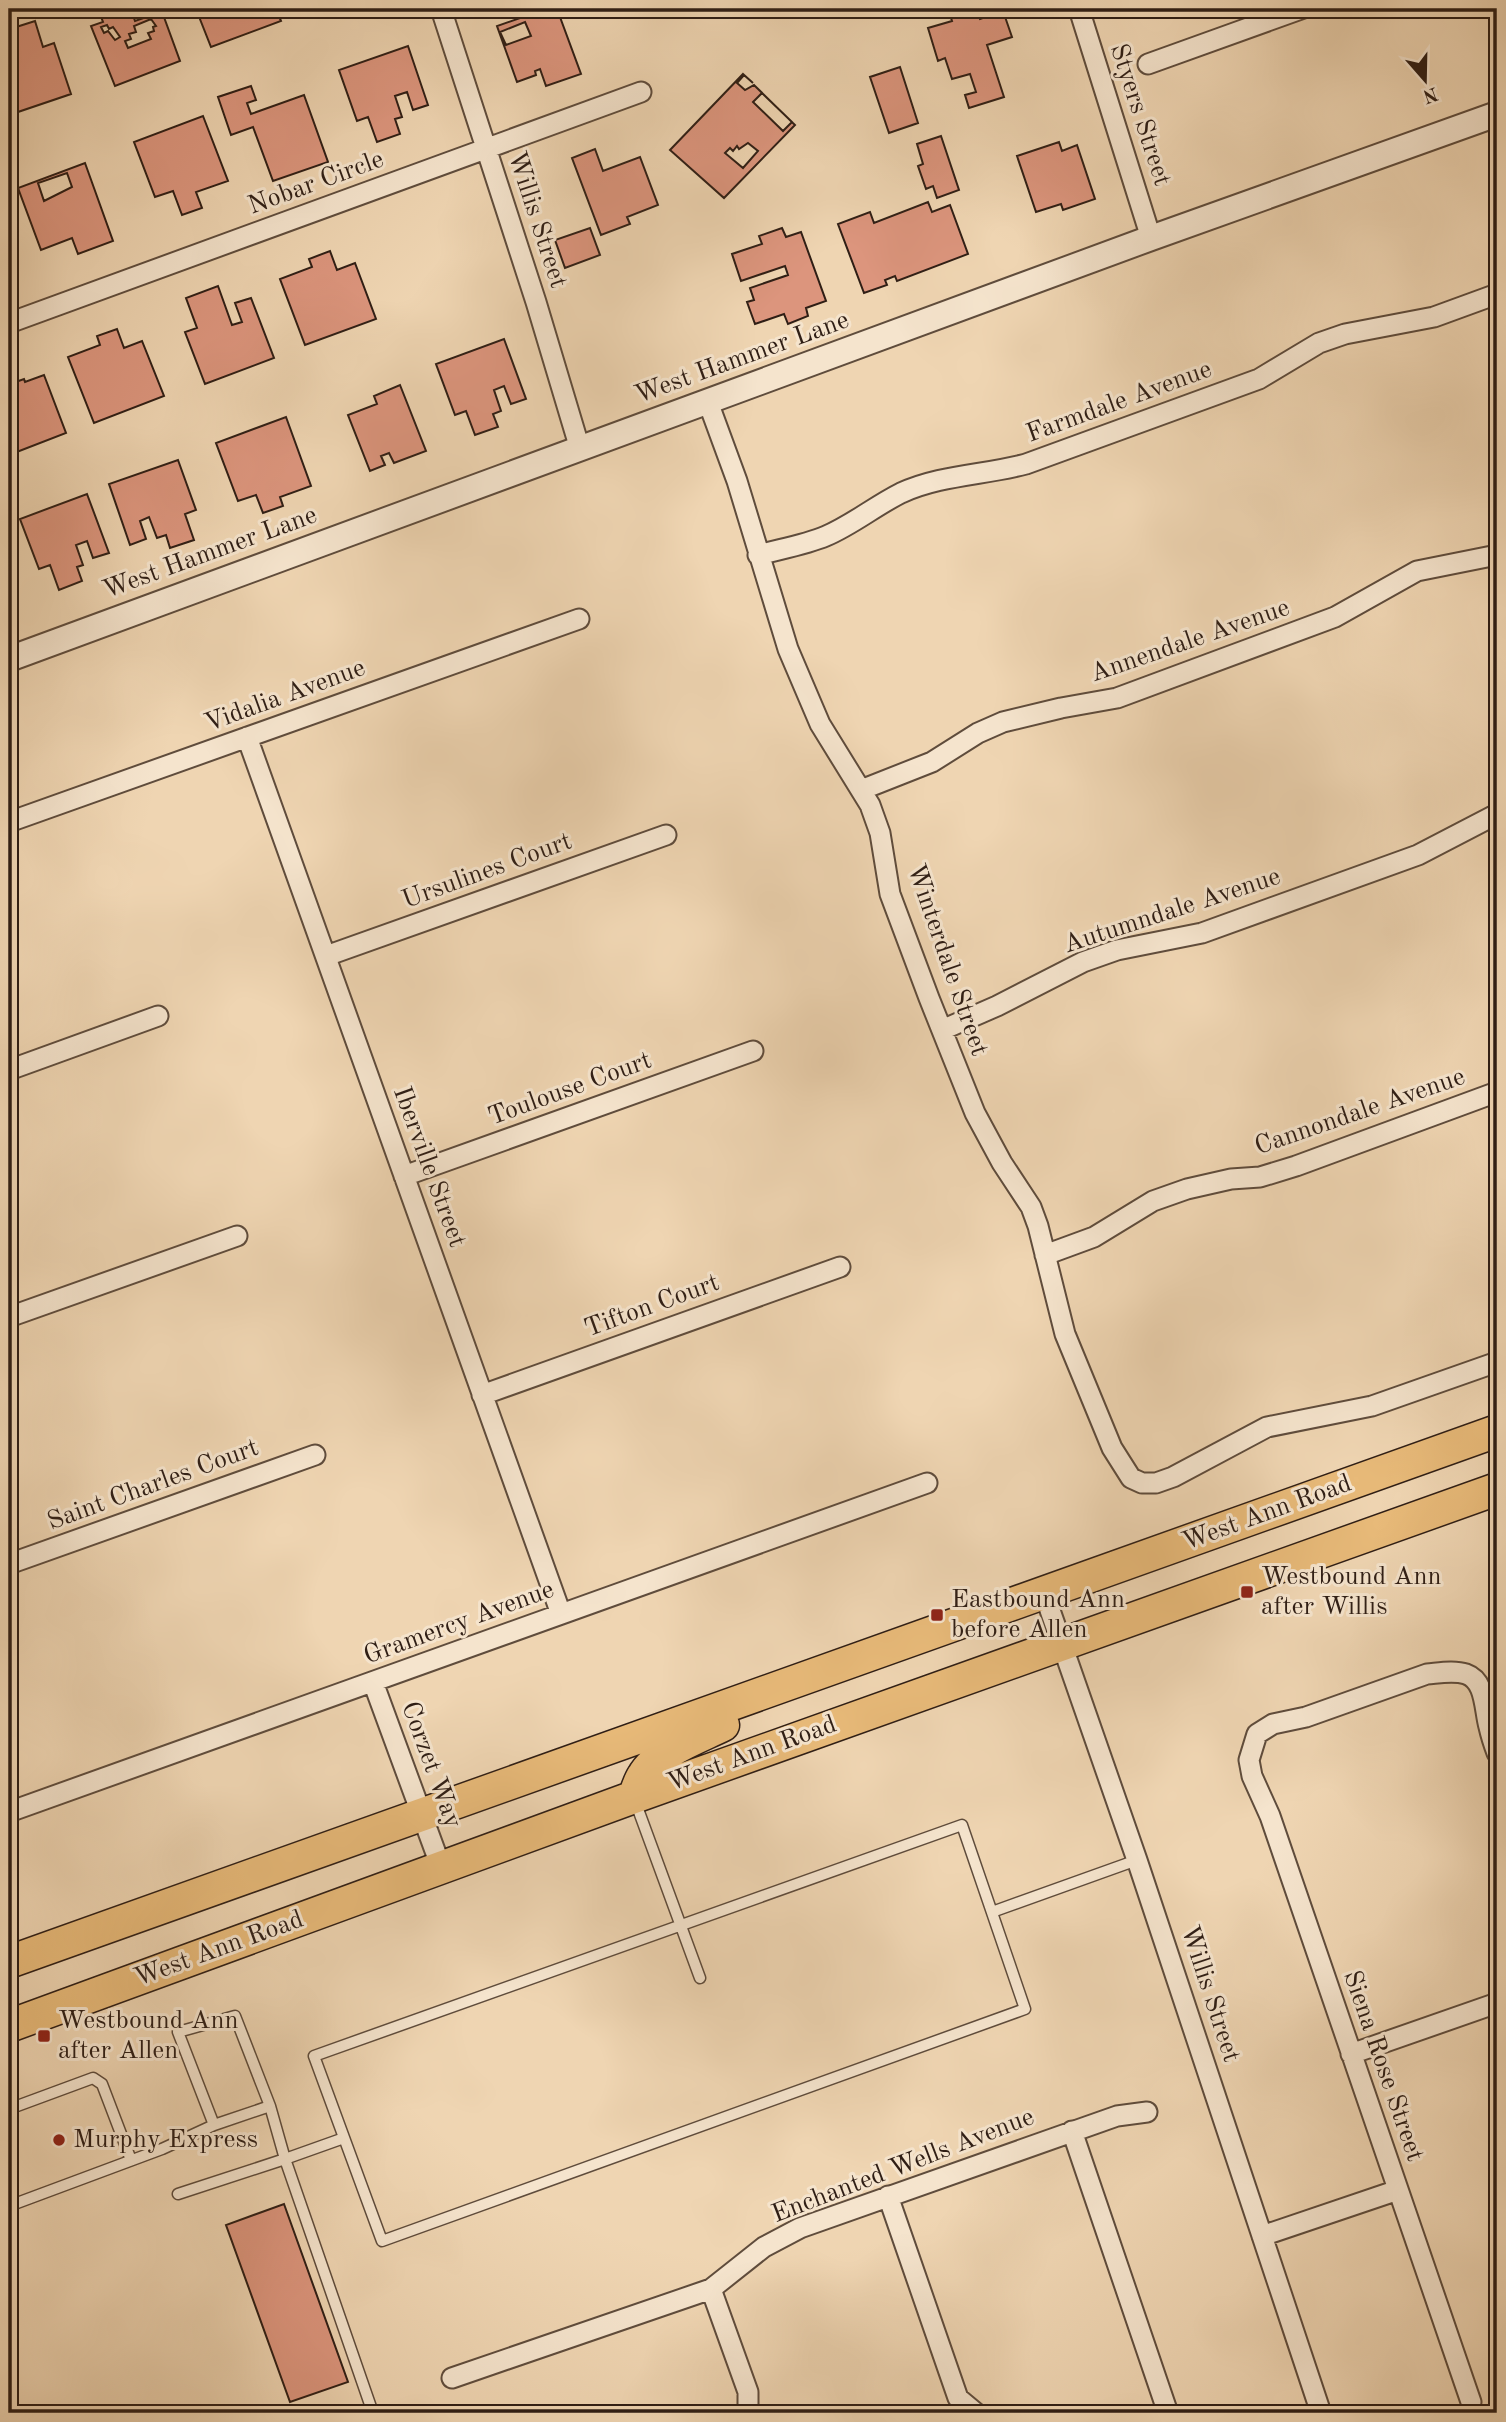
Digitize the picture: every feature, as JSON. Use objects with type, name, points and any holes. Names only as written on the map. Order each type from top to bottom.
[{"type":"main road","name":"West Ann Road","points":[[9,1962],[1497,1431]]},
{"type":"main road","name":"West Ann Road","points":[[9,2026],[634,1797],[1497,1489]]},
{"type":"main road","points":[[634,1797],[643,1775],[662,1757],[830,1669]]},
{"type":"street","name":"Willis Street","points":[[440,9],[536,302],[580,449]]},
{"type":"street","name":"Styers Street","points":[[1079,9],[1151,238]]},
{"type":"street","points":[[1148,64],[1256,16],[1301,9]]},
{"type":"street","name":"Nobar Circle","points":[[9,323],[641,92]]},
{"type":"street","name":"West Hammer Lane","points":[[9,659],[1151,238],[1497,114]]},
{"type":"street","name":"Farmdale Avenue","points":[[758,555],[824,538],[901,494],[929,483],[1026,464],[1259,379],[1318,343],[1345,334],[1434,317],[1497,294]]},
{"type":"street","name":"Winterdale Street","points":[[708,402],[737,481],[788,649],[820,724],[870,805],[880,833],[890,894],[942,1030],[975,1113],[1002,1163],[1031,1207],[1065,1334],[1107,1435],[1131,1478],[1142,1483],[1157,1483],[1268,1427],[1372,1406],[1497,1362]]},
{"type":"street","name":"Annendale Avenue","points":[[861,790],[932,762],[978,733],[1003,722],[1117,698],[1335,617],[1418,571],[1497,555]]},
{"type":"street","name":"Vidalia Avenue","points":[[9,822],[579,619]]},
{"type":"street","name":"Iberville Street","points":[[247,737],[561,1614]]},
{"type":"street","name":"Autumndale Avenue","points":[[942,1030],[997,1006],[1083,962],[1117,950],[1202,933],[1418,855],[1477,822],[1497,814]]},
{"type":"street","name":"Ursulines Court","points":[[326,956],[666,835]]},
{"type":"street","points":[[9,1070],[158,1016]]},
{"type":"street","name":"Toulouse Court","points":[[404,1176],[753,1051]]},
{"type":"street","name":"Cannondale Avenue","points":[[1045,1255],[1094,1237],[1153,1201],[1187,1189],[1231,1179],[1260,1177],[1296,1166],[1497,1092]]},
{"type":"street","points":[[9,1317],[237,1236]]},
{"type":"street","name":"Tifton Court","points":[[482,1395],[840,1267]]},
{"type":"street","name":"Saint Charles Court","points":[[9,1564],[315,1455]]},
{"type":"street","name":"Gramercy Avenue","points":[[9,1812],[928,1483]]},
{"type":"street","name":"Willis Street","points":[[1044,1593],[1137,1860],[1321,2413]]},
{"type":"street","name":"Siena Rose Street","points":[[1471,2402],[1270,1816],[1252,1776],[1250,1759],[1257,1734],[1273,1724],[1306,1717],[1427,1674],[1463,1672],[1474,1678],[1482,1690],[1497,1754]]},
{"type":"street","name":"Corzet Way","points":[[373,1682],[441,1867]]},
{"type":"street","points":[[1351,2054],[1497,2003]]},
{"type":"street","name":"Enchanted Wells Avenue","points":[[452,2378],[712,2289],[764,2248],[800,2228],[1118,2116],[1147,2112]]},
{"type":"street","points":[[1072,2132],[1168,2413]]},
{"type":"street","points":[[1262,2236],[1398,2190]]},
{"type":"street","points":[[888,2196],[958,2398],[976,2413]]},
{"type":"street","points":[[712,2289],[748,2392],[748,2407]]},
{"type":"lane","points":[[634,1797],[700,1978]]},
{"type":"lane","points":[[962,1825],[1025,2009],[382,2241],[314,2056],[681,1925],[962,1825]]},
{"type":"lane","points":[[992,1912],[1137,1860]]},
{"type":"lane","points":[[214,2125],[178,2032],[235,2016],[270,2106],[285,2159],[373,2413]]},
{"type":"lane","points":[[9,2109],[93,2078],[102,2084],[131,2160]]},
{"type":"lane","points":[[9,2206],[214,2125],[270,2106]]},
{"type":"lane","points":[[178,2194],[344,2138]]},
{"type":"building","points":[[98,9],[136,9],[138,13],[133,15],[135,21],[147,17],[144,9],[161,9],[180,61],[115,86],[91,26],[103,22]],"holes":[[[151,19],[156,26],[153,27],[154,31],[148,33],[151,39],[128,48],[125,41],[131,39],[129,34],[136,32],[134,26]],[[107,25],[109,29],[113,27],[120,37],[115,40],[108,31],[104,33],[101,27]]]},
{"type":"building","points":[[196,9],[276,9],[281,21],[211,47]]},
{"type":"building","points":[[546,9],[557,9],[581,74],[546,86],[540,69],[535,71],[536,75],[517,82],[497,26]],"holes":[[[525,22],[531,36],[506,45],[500,32]]]},
{"type":"building","points":[[948,9],[976,9],[980,19],[1003,11],[1012,37],[987,45],[1004,97],[969,108],[965,95],[976,92],[970,74],[952,79],[945,58],[938,61],[928,28],[952,21]]},
{"type":"building","points":[[35,21],[43,47],[54,43],[71,94],[9,115],[9,68],[14,66],[9,46],[15,43],[10,29]]},
{"type":"building","points":[[408,46],[428,105],[413,110],[407,92],[395,96],[402,117],[395,119],[400,134],[377,142],[368,117],[357,121],[339,70]]},
{"type":"building","points":[[900,67],[918,123],[889,133],[870,77]]},
{"type":"building","points":[[743,74],[753,83],[744,75],[737,83],[745,90],[754,85],[784,114],[762,93],[753,102],[783,131],[792,122],[795,125],[724,198],[670,150]],"holes":[[[748,143],[758,151],[743,168],[725,153],[730,148],[733,151],[737,146],[739,149]]]},
{"type":"building","points":[[251,86],[256,100],[247,103],[251,114],[304,95],[328,162],[273,181],[253,127],[231,135],[218,97]]},
{"type":"building","points":[[203,116],[228,181],[196,192],[202,208],[182,215],[173,191],[155,197],[134,142]]},
{"type":"building","points":[[941,136],[959,190],[937,198],[933,186],[926,189],[918,166],[923,164],[917,144]]},
{"type":"building","points":[[1059,142],[1062,151],[1077,145],[1095,199],[1063,210],[1061,204],[1036,212],[1017,156]]},
{"type":"building","points":[[595,149],[603,171],[640,157],[658,205],[627,217],[630,224],[601,235],[572,158]]},
{"type":"building","points":[[85,163],[113,241],[78,254],[72,238],[41,250],[18,188]],"holes":[[[67,173],[72,187],[44,201],[38,183]]]},
{"type":"building","points":[[928,202],[932,212],[950,205],[968,254],[897,281],[895,276],[885,280],[887,285],[864,293],[838,224],[870,212],[874,223]]},
{"type":"building","points":[[590,228],[600,255],[565,268],[555,240]]},
{"type":"building","points":[[782,228],[786,237],[801,232],[826,301],[806,308],[808,316],[788,324],[784,314],[755,324],[747,302],[754,300],[750,288],[788,275],[785,266],[741,281],[732,254],[762,244],[759,236]]},
{"type":"building","points":[[330,251],[337,270],[355,263],[376,319],[305,345],[280,279],[312,267],[309,259]]},
{"type":"building","points":[[218,286],[232,325],[242,322],[235,303],[251,298],[274,358],[205,384],[185,332],[197,328],[186,298]]},
{"type":"building","points":[[117,329],[124,348],[142,341],[164,396],[94,423],[68,357],[100,345],[97,336]]},
{"type":"building","points":[[504,339],[526,399],[511,404],[504,386],[494,390],[501,411],[493,414],[498,427],[475,435],[466,411],[455,415],[436,364]]},
{"type":"building","points":[[44,375],[66,433],[9,455],[9,382],[10,384],[24,379],[25,382]]},
{"type":"building","points":[[400,385],[426,451],[394,463],[389,453],[381,456],[385,465],[370,471],[348,415],[377,404],[374,396]]},
{"type":"building","points":[[286,417],[311,486],[280,497],[283,506],[263,513],[256,495],[238,501],[216,443]]},
{"type":"building","points":[[178,460],[196,510],[185,514],[194,540],[170,548],[166,535],[157,538],[149,517],[140,521],[146,539],[130,545],[109,484]]},
{"type":"building","points":[[87,494],[109,553],[93,558],[87,541],[76,545],[83,565],[77,567],[82,581],[59,590],[50,565],[39,569],[20,519]]},
{"type":"building","points":[[284,2204],[348,2382],[290,2402],[226,2225]]},
{"type":"place","name":"Westbound Ann after Willis","points":[[1247,1592]]},
{"type":"place","name":"Eastbound Ann before Allen","points":[[937,1615]]},
{"type":"place","name":"Westbound Ann after Allen","points":[[44,2036]]},
{"type":"place","name":"Murphy Express","points":[[59,2140]]}]
